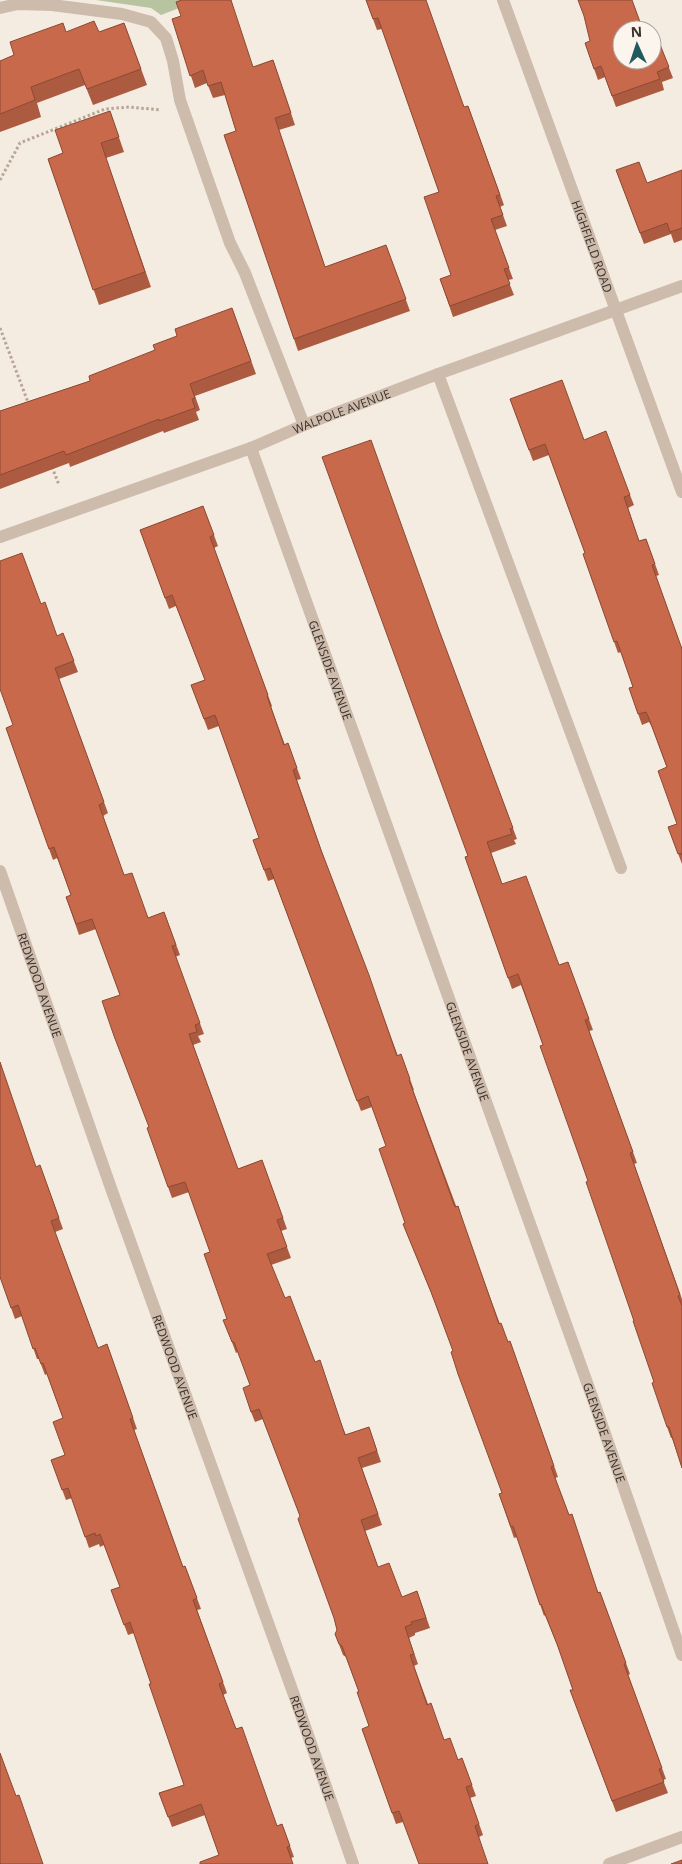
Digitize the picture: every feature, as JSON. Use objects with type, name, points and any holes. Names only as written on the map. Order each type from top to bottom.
[{"type":"street","name":"HIGHFIELD ROAD","points":[[503,0],[682,492]]},
{"type":"street","points":[[0,8],[18,4],[52,5],[122,14],[151,22],[166,38],[173,61],[180,100],[230,243],[245,273],[304,425]]},
{"type":"street","name":"WALPOLE AVENUE","points":[[0,537],[251,448],[304,425],[438,374],[682,286]]},
{"type":"street","points":[[438,374],[621,868]]},
{"type":"street","name":"GLENSIDE AVENUE","points":[[251,448],[574,1346],[682,1655]]},
{"type":"street","name":"REDWOOD AVENUE","points":[[0,871],[112,1191],[291,1686],[353,1864]]},
{"type":"street","points":[[609,1864],[682,1838]]},
{"type":"path","points":[[0,180],[20,143],[105,109],[129,107],[163,110]]},
{"type":"path","points":[[0,328],[32,413]]},
{"type":"path","points":[[49,458],[59,485]]},
{"type":"green space","points":[[96,0],[200,0],[161,15],[151,8]]},
{"type":"building","points":[[182,0],[231,0],[253,67],[273,60],[291,113],[275,118],[325,267],[386,245],[406,299],[294,339],[224,135],[236,131],[221,82],[208,86],[203,70],[190,76],[172,19],[181,16],[176,2]]},
{"type":"building","points":[[366,0],[426,0],[464,107],[468,106],[500,195],[496,196],[503,215],[491,219],[509,268],[504,269],[510,284],[450,306],[440,279],[451,275],[424,197],[439,192],[378,18],[373,19]]},
{"type":"building","points":[[578,0],[632,0],[639,20],[612,20],[612,70],[662,70],[657,72],[660,79],[612,96],[601,66],[594,69],[585,43],[590,41]]},
{"type":"building","points":[[94,21],[99,32],[124,23],[141,69],[87,89],[79,69],[31,87],[35,100],[0,114],[0,61],[14,55],[10,42],[63,23],[66,32]]},
{"type":"building","points":[[662,50],[669,67],[662,70]]},
{"type":"building","points":[[110,111],[119,137],[101,143],[145,272],[93,290],[48,159],[63,153],[55,130]]},
{"type":"building","points":[[639,162],[647,183],[682,170],[682,228],[670,232],[667,223],[640,233],[616,170]]},
{"type":"building","points":[[232,308],[251,361],[190,384],[195,398],[192,399],[195,408],[159,421],[159,419],[66,455],[64,451],[0,475],[0,411],[90,381],[89,376],[155,350],[153,345],[177,336],[175,329]]},
{"type":"building","points":[[562,380],[584,440],[606,431],[630,495],[624,497],[639,541],[646,539],[655,564],[652,565],[682,649],[682,855],[681,853],[678,854],[668,827],[677,824],[658,771],[667,767],[648,716],[646,712],[638,714],[629,688],[633,687],[617,641],[614,642],[583,554],[585,553],[545,444],[529,450],[510,399]]},
{"type":"building","points":[[371,440],[513,828],[510,829],[512,834],[487,842],[502,884],[526,876],[559,965],[568,962],[589,1019],[585,1020],[633,1152],[630,1153],[680,1295],[678,1296],[682,1306],[682,1468],[586,1182],[588,1181],[540,1046],[543,1045],[518,974],[508,978],[465,857],[468,856],[322,457]]},
{"type":"building","points":[[203,506],[214,535],[210,537],[268,695],[284,745],[288,743],[297,768],[293,770],[321,850],[369,975],[397,1056],[401,1054],[455,1207],[458,1206],[499,1324],[501,1323],[508,1342],[510,1341],[554,1466],[551,1467],[569,1515],[572,1514],[598,1593],[600,1592],[626,1663],[624,1664],[662,1768],[659,1769],[664,1782],[612,1801],[570,1690],[573,1690],[557,1644],[540,1605],[513,1526],[511,1527],[499,1494],[502,1493],[458,1374],[451,1352],[453,1351],[403,1224],[405,1223],[379,1149],[386,1146],[368,1096],[357,1101],[270,868],[264,870],[253,840],[259,838],[215,715],[204,719],[191,685],[205,680],[172,595],[165,598],[140,530]]},
{"type":"building","points":[[22,553],[41,604],[45,602],[57,636],[63,633],[74,661],[55,668],[104,802],[99,805],[124,875],[132,873],[148,918],[164,912],[176,945],[172,946],[200,1023],[195,1025],[197,1032],[189,1034],[238,1169],[262,1160],[283,1218],[277,1220],[287,1247],[267,1254],[285,1298],[290,1296],[315,1362],[320,1360],[345,1435],[369,1427],[377,1451],[358,1458],[378,1514],[361,1520],[378,1567],[389,1563],[402,1597],[417,1591],[426,1618],[411,1622],[412,1624],[405,1627],[414,1654],[410,1655],[427,1705],[431,1703],[444,1740],[450,1738],[458,1760],[462,1758],[472,1785],[466,1787],[479,1824],[475,1826],[488,1864],[419,1864],[399,1811],[392,1813],[362,1729],[369,1726],[357,1692],[359,1692],[342,1646],[339,1644],[335,1634],[337,1630],[334,1618],[298,1519],[300,1516],[259,1409],[251,1412],[243,1388],[250,1385],[234,1342],[232,1342],[223,1320],[227,1319],[204,1254],[210,1252],[185,1182],[168,1187],[147,1128],[149,1127],[114,1036],[102,1001],[120,995],[92,919],[76,924],[66,897],[71,895],[54,847],[49,849],[6,728],[13,725],[0,689],[0,561]]},
{"type":"building","points":[[0,1062],[36,1167],[40,1165],[59,1218],[51,1221],[98,1348],[107,1344],[133,1418],[130,1419],[183,1567],[185,1566],[197,1598],[193,1600],[223,1682],[219,1684],[236,1729],[242,1727],[277,1826],[282,1824],[290,1846],[287,1847],[293,1864],[200,1864],[200,1862],[219,1855],[201,1804],[168,1817],[159,1793],[184,1785],[130,1622],[124,1625],[111,1590],[120,1587],[100,1534],[96,1536],[95,1533],[85,1537],[68,1488],[62,1490],[51,1460],[65,1455],[53,1422],[63,1418],[43,1363],[41,1364],[35,1348],[33,1349],[18,1305],[11,1308],[0,1277]]},
{"type":"building","points":[[0,1753],[16,1796],[19,1795],[43,1864],[0,1864]]},
{"type":"building","points":[[682,1860],[682,1864],[671,1864]]}]
